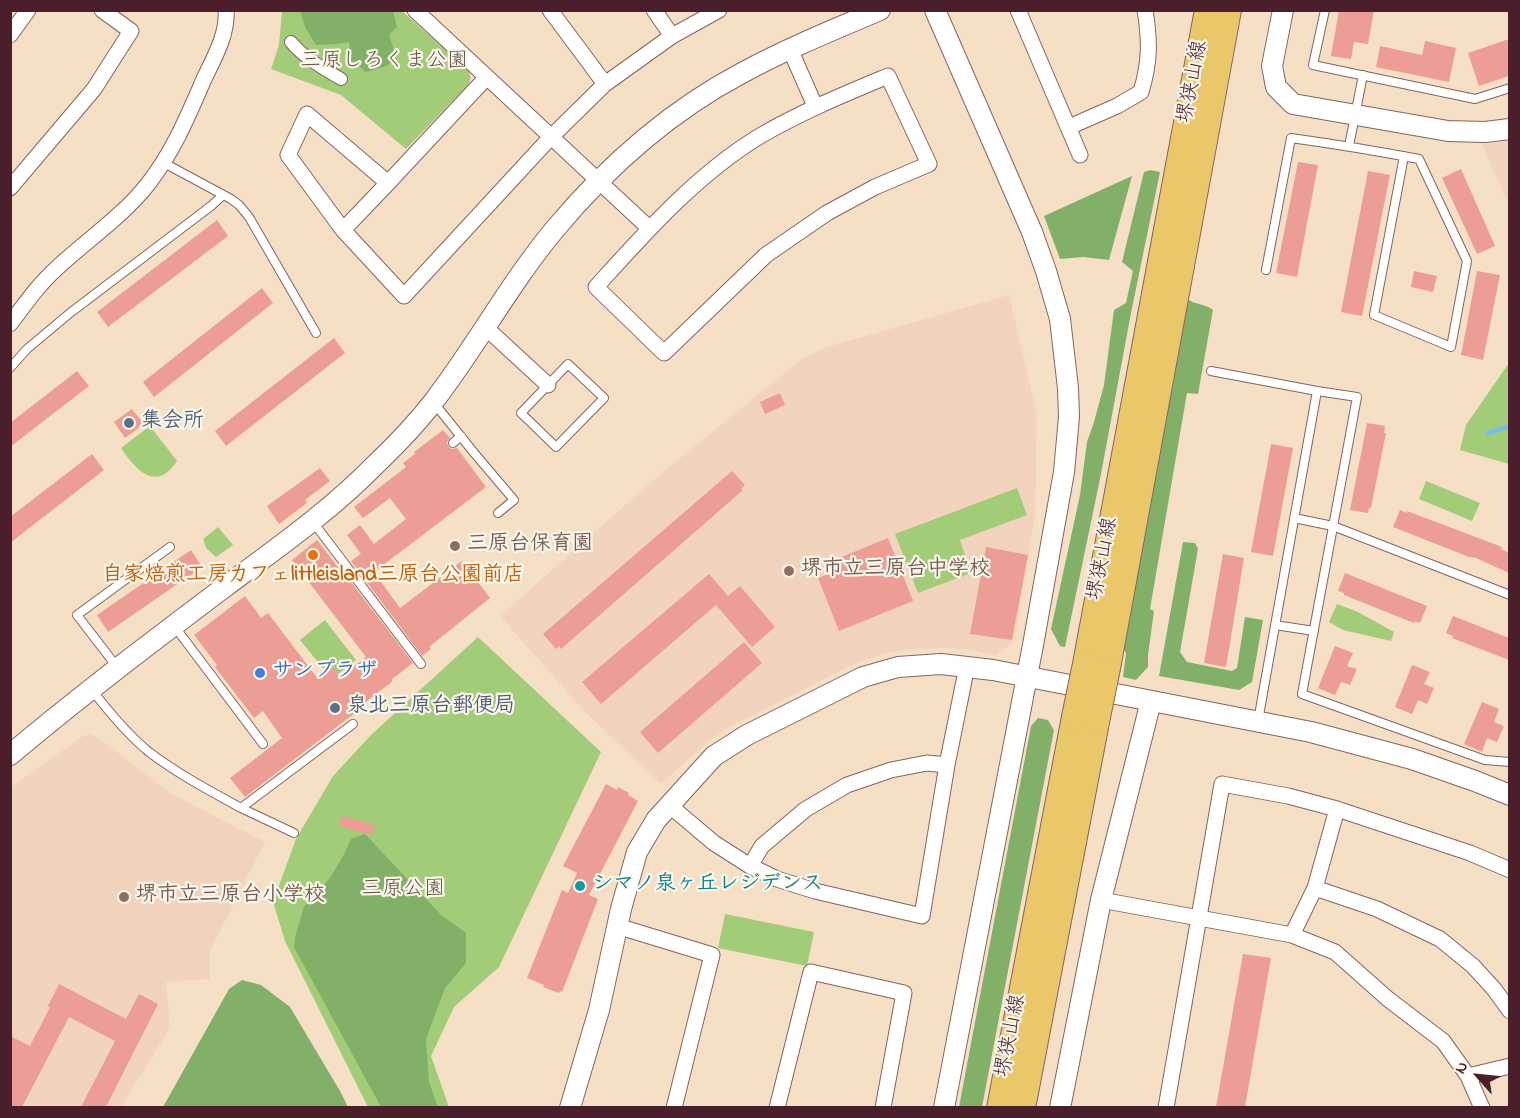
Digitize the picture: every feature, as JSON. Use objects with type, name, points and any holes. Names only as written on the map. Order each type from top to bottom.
[{"type":"main road","name":"堺狭山線","points":[[1023,1107],[1085,719],[1084,664],[1207,10]]},
{"type":"main road","name":"堺狭山線","points":[[999,1107],[1085,719],[1108,668],[1230,10]]},
{"type":"street","points":[[10,35],[28,10]]},
{"type":"street","points":[[10,188],[94,89],[130,31],[102,10]]},
{"type":"street","points":[[10,324],[40,285],[128,206],[164,163],[187,118],[225,30],[226,10]]},
{"type":"street","points":[[415,10],[649,228]]},
{"type":"street","points":[[550,10],[606,84]]},
{"type":"street","points":[[654,10],[672,36]]},
{"type":"street","points":[[388,183],[307,114],[288,155],[343,230],[404,296],[576,111],[606,84],[672,36],[719,10]]},
{"type":"street","points":[[10,755],[118,668],[312,521],[373,467],[434,402],[555,229],[618,162],[698,99],[741,73],[880,10]]},
{"type":"street","points":[[935,10],[1032,232],[1046,271],[1060,319],[1068,388],[1068,427],[1064,472],[944,1107]]},
{"type":"street","points":[[1018,10],[1080,155]]},
{"type":"street","points":[[1069,127],[1117,106],[1141,92],[1147,72],[1149,37],[1145,10]]},
{"type":"street","points":[[1283,10],[1272,66],[1276,87],[1293,104],[1448,131],[1485,132],[1509,129]]},
{"type":"street","points":[[291,42],[297,50],[316,65],[341,79]]},
{"type":"street","points":[[790,49],[815,106]]},
{"type":"street","points":[[888,76],[928,164],[827,213],[766,255],[664,353],[596,287],[649,228],[712,171],[759,137],[815,106],[888,76]]},
{"type":"street","points":[[343,230],[486,78]]},
{"type":"street","points":[[485,327],[548,385]]},
{"type":"street","points":[[570,1107],[599,1010],[617,926],[637,852],[656,820],[714,756],[747,735],[863,677],[898,667],[941,664],[967,666],[1311,732],[1412,759],[1509,795]]},
{"type":"street","points":[[669,805],[714,843],[750,866],[777,879],[815,891],[922,916],[947,765],[967,666]]},
{"type":"street","points":[[1060,1107],[1101,900],[1151,701]]},
{"type":"street","points":[[750,866],[762,846],[806,809],[847,785],[891,770],[927,763],[947,765]]},
{"type":"street","points":[[1166,1107],[1222,784],[1337,808],[1470,853],[1509,870]]},
{"type":"street","points":[[1292,935],[1315,888],[1337,808]]},
{"type":"street","points":[[1315,888],[1377,909],[1440,939],[1473,966],[1494,989],[1509,1011]]},
{"type":"street","points":[[1101,900],[1292,935],[1335,952],[1388,999],[1443,1041],[1468,1076],[1482,1107]]},
{"type":"street","points":[[617,926],[712,955],[674,1107]]},
{"type":"street","points":[[777,1107],[811,972],[904,993],[883,1107]]},
{"type":"street","points":[[1468,1076],[1509,1066]]},
{"type":"lane","points":[[1324,10],[1313,65],[1475,99],[1509,88]]},
{"type":"lane","points":[[1349,146],[1363,75]]},
{"type":"lane","points":[[1266,270],[1291,138],[1349,146],[1404,156],[1419,159],[1467,261],[1451,347],[1374,315],[1404,156]]},
{"type":"lane","points":[[164,163],[239,205],[249,217],[316,333]]},
{"type":"lane","points":[[12,362],[70,313],[224,195]]},
{"type":"lane","points":[[568,364],[604,398],[556,447],[521,413],[548,385],[568,364]]},
{"type":"lane","points":[[1211,371],[1357,397],[1302,694],[1485,760],[1509,762]]},
{"type":"lane","points":[[1258,721],[1317,391]]},
{"type":"lane","points":[[434,402],[514,500],[498,513]]},
{"type":"lane","points":[[453,443],[461,436]]},
{"type":"lane","points":[[1294,518],[1333,526],[1509,594]]},
{"type":"lane","points":[[312,521],[421,664]]},
{"type":"lane","points":[[118,668],[77,615],[170,547]]},
{"type":"lane","points":[[174,625],[263,744]]},
{"type":"lane","points":[[1275,625],[1314,631]]},
{"type":"lane","points":[[91,689],[125,729],[148,751],[198,784],[241,808],[294,833]]},
{"type":"lane","points":[[241,808],[353,724]]},
{"type":"shaded area","points":[[1510,141],[1509,206],[1482,144]]},
{"type":"shaded area","name":"堺市立三原台中学校","points":[[1009,295],[1037,414],[1035,516],[1015,640],[996,656],[972,650],[919,649],[885,653],[852,665],[726,729],[705,744],[661,784],[583,710],[500,616],[656,478],[803,358],[827,347]]},
{"type":"shaded area","name":"堺市立三原台小学校","points":[[91,734],[170,793],[265,842],[210,951],[210,979],[166,982],[170,1028],[121,1107],[11,1107],[10,788],[83,736]]},
{"type":"green space","name":"三原しろくま公園","points":[[282,11],[402,11],[467,69],[470,76],[469,84],[406,149],[341,95],[271,69],[279,45]]},
{"type":"green space","points":[[300,11],[393,11],[397,27],[389,35],[396,56],[387,66],[366,72],[351,60],[349,42],[316,45],[305,27]]},
{"type":"green space","points":[[1150,170],[1160,172],[1065,647],[1060,646],[1051,629],[1080,495],[1087,442],[1104,385],[1114,310],[1126,303],[1133,271],[1122,262],[1144,172]]},
{"type":"green space","points":[[1132,176],[1109,260],[1083,257],[1060,259],[1044,216]]},
{"type":"green space","points":[[1187,299],[1213,310],[1198,394],[1187,393],[1150,609],[1154,611],[1148,667],[1136,680],[1123,677],[1126,653],[1122,646]]},
{"type":"green space","points":[[1509,363],[1509,464],[1460,450],[1466,425]]},
{"type":"green space","points":[[150,426],[177,461],[162,476],[147,475],[133,464],[121,448]]},
{"type":"green space","points":[[1426,481],[1480,503],[1472,521],[1419,499]]},
{"type":"green space","points":[[1017,488],[1027,515],[960,540],[971,573],[918,593],[895,534]]},
{"type":"green space","points":[[218,527],[233,545],[216,557],[206,548],[203,539]]},
{"type":"green space","points":[[1183,542],[1195,543],[1198,549],[1180,652],[1187,662],[1232,671],[1237,668],[1245,617],[1263,620],[1252,682],[1239,690],[1159,676]]},
{"type":"green space","points":[[1337,604],[1358,612],[1394,632],[1391,641],[1343,630],[1329,622]]},
{"type":"green space","points":[[325,620],[356,660],[338,674],[332,667],[326,672],[300,640]]},
{"type":"green space","name":"三原公園","points":[[478,637],[601,752],[499,967],[454,1007],[431,1056],[449,1107],[368,1107],[285,941],[273,902],[296,839],[333,776],[371,735]]},
{"type":"green space","points":[[1038,718],[1048,720],[1054,730],[982,1107],[959,1107],[1031,726]]},
{"type":"green space","points":[[365,834],[441,915],[466,933],[466,963],[445,988],[426,1039],[429,1082],[438,1107],[381,1107],[294,947],[304,907],[330,878],[351,839]]},
{"type":"green space","points":[[725,914],[814,932],[807,966],[718,948]]},
{"type":"green space","points":[[242,980],[261,985],[290,1007],[348,1107],[163,1107],[229,989]]},
{"type":"building","points":[[1339,10],[1374,10],[1368,44],[1354,42],[1351,59],[1331,56]]},
{"type":"building","points":[[1509,39],[1509,76],[1479,86],[1468,53]]},
{"type":"building","points":[[1425,41],[1456,48],[1449,82],[1376,67],[1380,46],[1422,55]]},
{"type":"building","points":[[1298,162],[1318,165],[1297,277],[1276,273]]},
{"type":"building","points":[[1461,169],[1495,246],[1477,254],[1442,178]]},
{"type":"building","points":[[1368,171],[1390,175],[1362,316],[1341,312]]},
{"type":"building","points":[[217,220],[228,236],[108,327],[97,312]]},
{"type":"building","points":[[1414,271],[1437,276],[1433,292],[1411,287]]},
{"type":"building","points":[[1477,271],[1500,275],[1483,360],[1461,355]]},
{"type":"building","points":[[262,288],[273,303],[154,397],[143,382]]},
{"type":"building","points":[[334,338],[345,353],[226,446],[215,431]]},
{"type":"building","points":[[77,371],[89,386],[10,447],[10,423]]},
{"type":"building","points":[[780,393],[785,405],[765,414],[760,402]]},
{"type":"building","name":"集会所","points":[[132,409],[144,424],[125,438],[114,422]]},
{"type":"building","points":[[1367,423],[1385,426],[1384,433],[1386,433],[1371,508],[1368,513],[1350,510]]},
{"type":"building","points":[[443,430],[450,438],[447,442],[448,446],[452,449],[457,448],[486,487],[374,572],[400,608],[462,561],[490,598],[429,647],[431,649],[422,656],[351,561],[361,554],[347,535],[360,525],[374,544],[406,519],[390,498],[363,518],[354,507],[406,467],[403,463],[415,454],[414,452]]},
{"type":"building","points":[[1271,444],[1293,448],[1273,556],[1251,552]]},
{"type":"building","points":[[92,454],[104,470],[10,543],[10,517]]},
{"type":"building","points":[[320,468],[330,481],[305,500],[307,503],[279,524],[267,506]]},
{"type":"building","points":[[732,471],[745,485],[741,489],[743,490],[561,649],[559,646],[556,649],[543,634]]},
{"type":"building","points":[[1400,510],[1502,547],[1501,549],[1509,553],[1509,573],[1393,527]]},
{"type":"building","points":[[888,538],[913,601],[839,631],[818,578],[831,573],[827,563]]},
{"type":"building","points":[[317,540],[413,663],[363,704],[364,706],[245,797],[230,778],[282,738],[263,711],[254,718],[194,635],[245,596],[261,618],[268,613],[318,679],[333,667],[340,677],[366,657],[292,560]]},
{"type":"building","points":[[986,547],[1028,555],[1012,640],[970,634]]},
{"type":"building","points":[[191,550],[202,567],[108,632],[97,615]]},
{"type":"building","points":[[1223,554],[1244,558],[1226,667],[1204,663]]},
{"type":"building","points":[[1345,573],[1427,606],[1420,623],[1415,621],[1414,623],[1338,591]]},
{"type":"building","points":[[709,574],[728,596],[740,586],[775,627],[752,647],[716,605],[601,704],[582,682]]},
{"type":"building","points":[[1453,616],[1509,638],[1509,660],[1452,638],[1453,636],[1446,633]]},
{"type":"building","points":[[744,642],[762,663],[658,753],[640,732]]},
{"type":"building","points":[[1335,646],[1353,653],[1347,666],[1357,669],[1350,685],[1341,682],[1335,695],[1318,688]]},
{"type":"building","points":[[1412,665],[1430,672],[1424,684],[1434,688],[1427,704],[1418,700],[1412,714],[1395,707]]},
{"type":"building","points":[[1482,702],[1499,709],[1494,722],[1504,726],[1497,742],[1487,738],[1482,752],[1464,744]]},
{"type":"building","name":"シマノ泉ヶ丘レジデンス","points":[[606,784],[617,790],[618,787],[638,801],[589,895],[598,899],[562,992],[559,993],[527,978],[562,890],[568,893],[577,873],[563,866]]},
{"type":"building","points":[[342,816],[375,825],[372,835],[339,826]]},
{"type":"building","points":[[1243,954],[1271,958],[1245,1107],[1216,1107]]},
{"type":"building","points":[[59,984],[126,1019],[139,994],[158,1004],[106,1107],[81,1107],[115,1041],[69,1017],[22,1107],[10,1105],[10,1036],[30,1046]]},
{"type":"waterway","points":[[1488,433],[1510,426]]},
{"type":"place","name":"集会所","points":[[129,423]]},
{"type":"place","name":"三原台保育園","points":[[455,546]]},
{"type":"place","name":"自家焙煎工房カフェlittleisland三原台公園前店","points":[[313,555]]},
{"type":"place","name":"堺市立三原台中学校","points":[[789,571]]},
{"type":"place","name":"サンプラザ","points":[[260,673]]},
{"type":"place","name":"泉北三原台郵便局","points":[[335,708]]},
{"type":"place","name":"シマノ泉ヶ丘レジデンス","points":[[580,886]]},
{"type":"place","name":"堺市立三原台小学校","points":[[124,897]]}]
